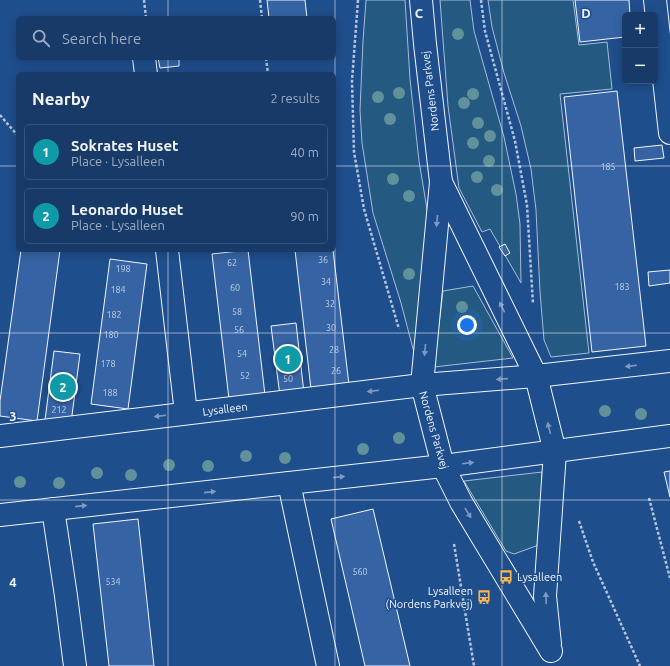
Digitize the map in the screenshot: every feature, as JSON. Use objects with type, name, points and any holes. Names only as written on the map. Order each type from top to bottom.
[{"type":"street","name":"Nordens Parkvej","points":[[421,0],[441,182],[422,385],[442,466],[461,502],[553,659]]},
{"type":"street","points":[[655,0],[670,133]]},
{"type":"street","points":[[144,60],[146,72]]},
{"type":"street","name":"Nordens Parkvej","points":[[441,182],[536,376],[555,452],[545,596],[553,659]]},
{"type":"street","points":[[167,252],[186,414]]},
{"type":"street","name":"Lysalleen","points":[[0,436],[422,385],[536,376],[670,361]]},
{"type":"street","points":[[0,515],[442,466],[670,436]]},
{"type":"street","points":[[289,483],[328,666]]},
{"type":"street","points":[[53,509],[75,666]]},
{"type":"path","points":[[144,0],[146,16]]},
{"type":"path","points":[[260,0],[262,16]]},
{"type":"path","points":[[358,0],[352,81],[354,152],[364,209],[396,324],[399,330]]},
{"type":"path","points":[[481,0],[485,31],[515,141],[527,205],[533,306]]},
{"type":"path","points":[[266,60],[268,72]]},
{"type":"path","points":[[0,115],[16,134]]},
{"type":"path","points":[[649,498],[670,578]]},
{"type":"path","points":[[578,518],[593,562],[640,666]]},
{"type":"path","points":[[453,541],[474,666]]},
{"type":"shaded area","points":[[366,0],[405,0],[410,79],[419,161],[431,233],[416,360],[401,303],[373,213],[362,143],[360,110]]},
{"type":"shaded area","points":[[440,0],[470,0],[474,31],[504,137],[516,194],[520,224],[521,283],[490,229],[482,232],[459,188],[448,106]]},
{"type":"shaded area","points":[[488,0],[573,0],[579,45],[607,42],[612,89],[560,94],[589,353],[551,357],[544,340],[536,210],[531,169],[521,126],[504,73],[492,27]]},
{"type":"shaded area","points":[[473,286],[513,358],[434,367],[443,291]]},
{"type":"shaded area","points":[[542,472],[540,541],[536,546],[514,554],[506,551],[464,481]]},
{"type":"building","points":[[267,0],[305,0],[307,16],[269,16]]},
{"type":"building","points":[[575,0],[629,0],[630,12],[622,12],[622,37],[580,42]]},
{"type":"building","points":[[158,60],[179,60],[179,66],[160,68]]},
{"type":"building","points":[[617,91],[646,346],[592,352],[564,97]]},
{"type":"building","points":[[662,145],[664,158],[635,161],[634,148]]},
{"type":"building","points":[[505,244],[510,253],[505,256],[499,247]]},
{"type":"building","points":[[21,252],[60,252],[37,421],[0,416],[0,401]]},
{"type":"building","points":[[248,252],[265,395],[229,399],[212,254]]},
{"type":"building","points":[[295,252],[333,252],[349,385],[311,389]]},
{"type":"building","points":[[110,259],[147,264],[128,409],[91,404]]},
{"type":"building","points":[[670,270],[670,283],[649,286],[648,272]]},
{"type":"building","points":[[296,323],[304,393],[280,396],[271,326]]},
{"type":"building","points":[[54,351],[80,354],[71,423],[45,420]]},
{"type":"building","points":[[670,471],[670,497],[664,472]]},
{"type":"building","points":[[373,509],[410,666],[365,666],[331,519]]},
{"type":"building","points":[[138,519],[154,666],[109,666],[93,524]]},
{"type":"building","points":[[483,592],[489,601],[484,604],[478,595]]},
{"type":"place","name":"Sokrates Huset","points":[[288,359]]},
{"type":"place","name":"Leonardo Huset","points":[[63,387]]},
{"type":"place","name":"Lysalleen","points":[[506,577]]},
{"type":"place","name":"Lysalleen (Nordens Parkvej)","points":[[484,597]]}]
